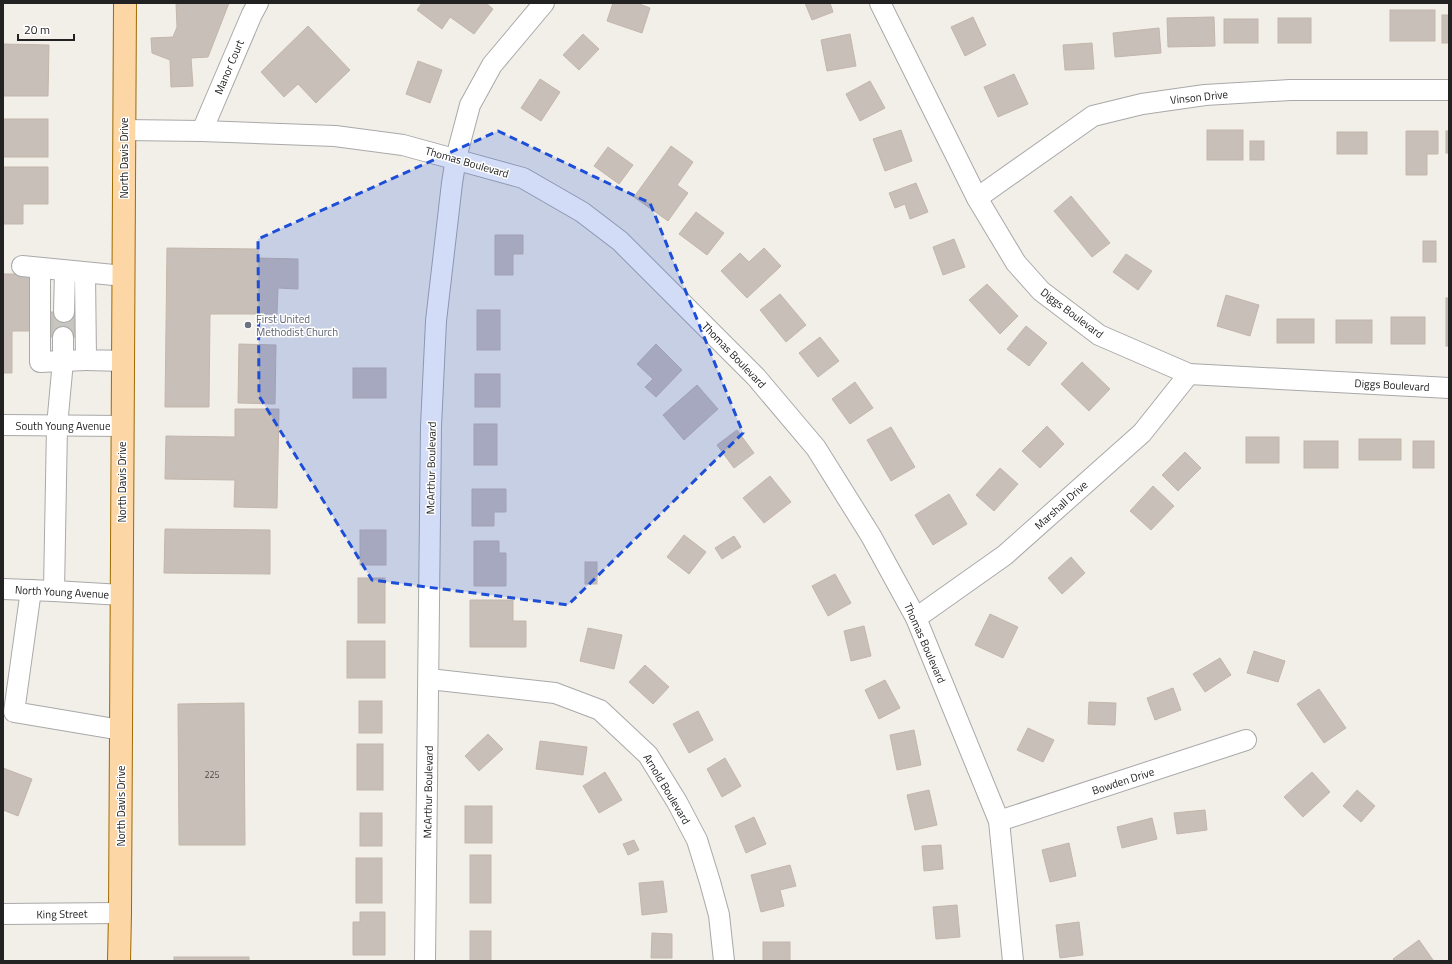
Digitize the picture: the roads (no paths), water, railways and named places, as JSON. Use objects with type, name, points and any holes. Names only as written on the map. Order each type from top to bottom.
[{"type":"main road","name":"North Davis Drive","points":[[119,961],[125,3]]},
{"type":"street","name":"Manor Court","points":[[202,131],[258,3]]},
{"type":"street","name":"McArthur Boulevard","points":[[425,961],[431,426],[436,321],[452,183],[456,158],[470,105],[492,64],[544,3]]},
{"type":"street","name":"Diggs Boulevard","points":[[880,3],[977,198],[1016,263],[1041,291],[1099,335],[1189,374],[1449,388]]},
{"type":"street","name":"Vinson Drive","points":[[977,198],[1093,116],[1142,104],[1205,95],[1290,90],[1449,90]]},
{"type":"street","name":"Thomas Boulevard","points":[[124,130],[202,131],[335,136],[403,144],[522,178],[582,212],[620,241],[682,301],[756,377],[816,448],[871,536],[916,618],[999,821],[1013,961]]},
{"type":"street","points":[[123,361],[86,360],[40,362],[31,267],[124,276]]},
{"type":"street","points":[[64,312],[65,271]]},
{"type":"street","points":[[85,273],[86,360]]},
{"type":"street","points":[[54,591],[57,426],[63,361],[63,337]]},
{"type":"street","name":"Marshall Drive","points":[[916,618],[1005,555],[1142,433],[1189,374]]},
{"type":"street","name":"South Young Avenue","points":[[3,425],[123,426]]},
{"type":"street","name":"North Young Avenue","points":[[3,589],[122,595]]},
{"type":"street","points":[[31,590],[14,712],[121,730]]},
{"type":"street","name":"Arnold Boulevard","points":[[429,679],[555,692],[600,710],[648,755],[677,802],[696,840],[719,915],[724,961]]},
{"type":"street","name":"Bowden Drive","points":[[999,821],[1246,740]]},
{"type":"street","name":"King Street","points":[[3,914],[120,913]]},
{"type":"tunnel","points":[[63,337],[64,312]]},
{"type":"place","name":"First United Methodist Church","points":[[248,325]]}]
